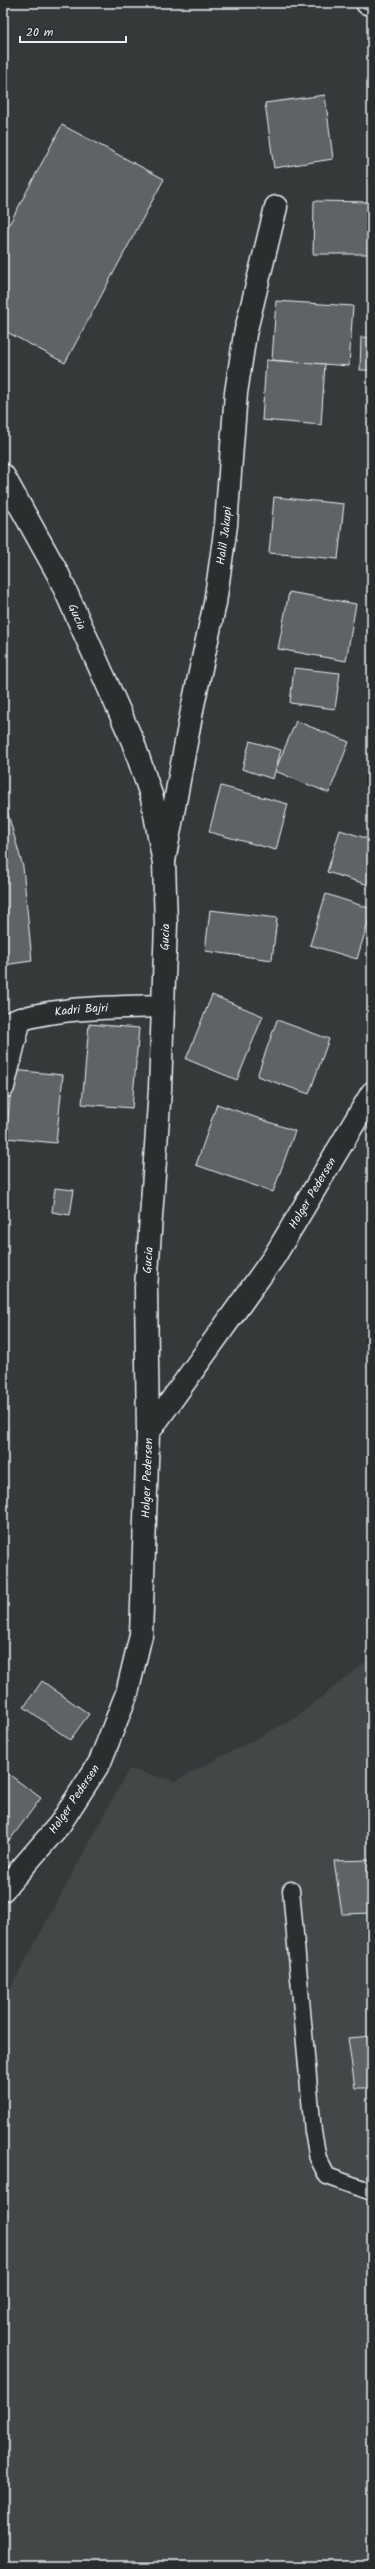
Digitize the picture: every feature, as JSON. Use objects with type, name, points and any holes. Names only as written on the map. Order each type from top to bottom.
[{"type":"street","points":[[366,3],[372,4]]},
{"type":"street","name":"Halil Jakupi","points":[[164,863],[216,595],[226,525],[236,393],[245,334],[276,207]]},
{"type":"street","name":"Gucia","points":[[3,475],[58,574],[133,742],[152,798],[164,863],[166,924],[160,1089],[146,1288],[148,1433]]},
{"type":"street","name":"Kadri Bajri","points":[[11,1022],[55,1012],[96,1008],[162,1006]]},
{"type":"street","points":[[3,1087],[11,1022]]},
{"type":"street","name":"Holger Pedersen","points":[[3,1890],[60,1824],[81,1794],[100,1762],[127,1693],[141,1634],[148,1433],[274,1257],[372,1093]]},
{"type":"lane","points":[[291,1890],[312,2132],[318,2158],[327,2176],[372,2192]]},
{"type":"shaded area","points":[[372,1657],[372,2566],[3,2566],[3,2002],[129,1769],[175,1781],[295,1718]]},
{"type":"building","points":[[325,95],[333,159],[274,168],[265,103]]},
{"type":"building","points":[[62,125],[164,179],[65,363],[3,330],[3,236]]},
{"type":"building","points":[[314,201],[372,202],[372,254],[313,254]]},
{"type":"building","points":[[276,301],[353,306],[349,366],[272,360]]},
{"type":"building","points":[[361,337],[372,338],[372,370],[360,370]]},
{"type":"building","points":[[266,360],[325,364],[321,425],[262,420]]},
{"type":"building","points":[[274,497],[344,504],[338,559],[269,553]]},
{"type":"building","points":[[289,592],[356,604],[346,661],[278,649]]},
{"type":"building","points":[[294,668],[340,673],[335,709],[290,703]]},
{"type":"building","points":[[296,721],[349,742],[329,793],[275,771]]},
{"type":"building","points":[[250,741],[281,750],[273,779],[242,769]]},
{"type":"building","points":[[221,786],[288,804],[276,850],[209,832]]},
{"type":"building","points":[[3,796],[23,867],[32,961],[3,965]]},
{"type":"building","points":[[340,830],[372,840],[372,886],[327,872]]},
{"type":"building","points":[[326,894],[372,909],[357,959],[310,945]]},
{"type":"building","points":[[210,910],[277,918],[272,960],[205,951]]},
{"type":"building","points":[[212,995],[263,1016],[237,1080],[186,1059]]},
{"type":"building","points":[[277,1020],[329,1039],[309,1094],[257,1076]]},
{"type":"building","points":[[89,1024],[139,1028],[132,1108],[82,1104]]},
{"type":"building","points":[[13,1070],[63,1075],[56,1143],[6,1138]]},
{"type":"building","points":[[217,1104],[295,1131],[273,1192],[196,1165]]},
{"type":"building","points":[[55,1188],[74,1190],[70,1215],[52,1212]]},
{"type":"building","points":[[42,1681],[89,1714],[70,1740],[24,1707]]},
{"type":"building","points":[[3,1770],[41,1798],[9,1841],[3,1836]]},
{"type":"building","points":[[372,1860],[372,1913],[342,1914],[334,1861]]},
{"type":"building","points":[[372,2036],[372,2088],[355,2088],[348,2038]]}]
